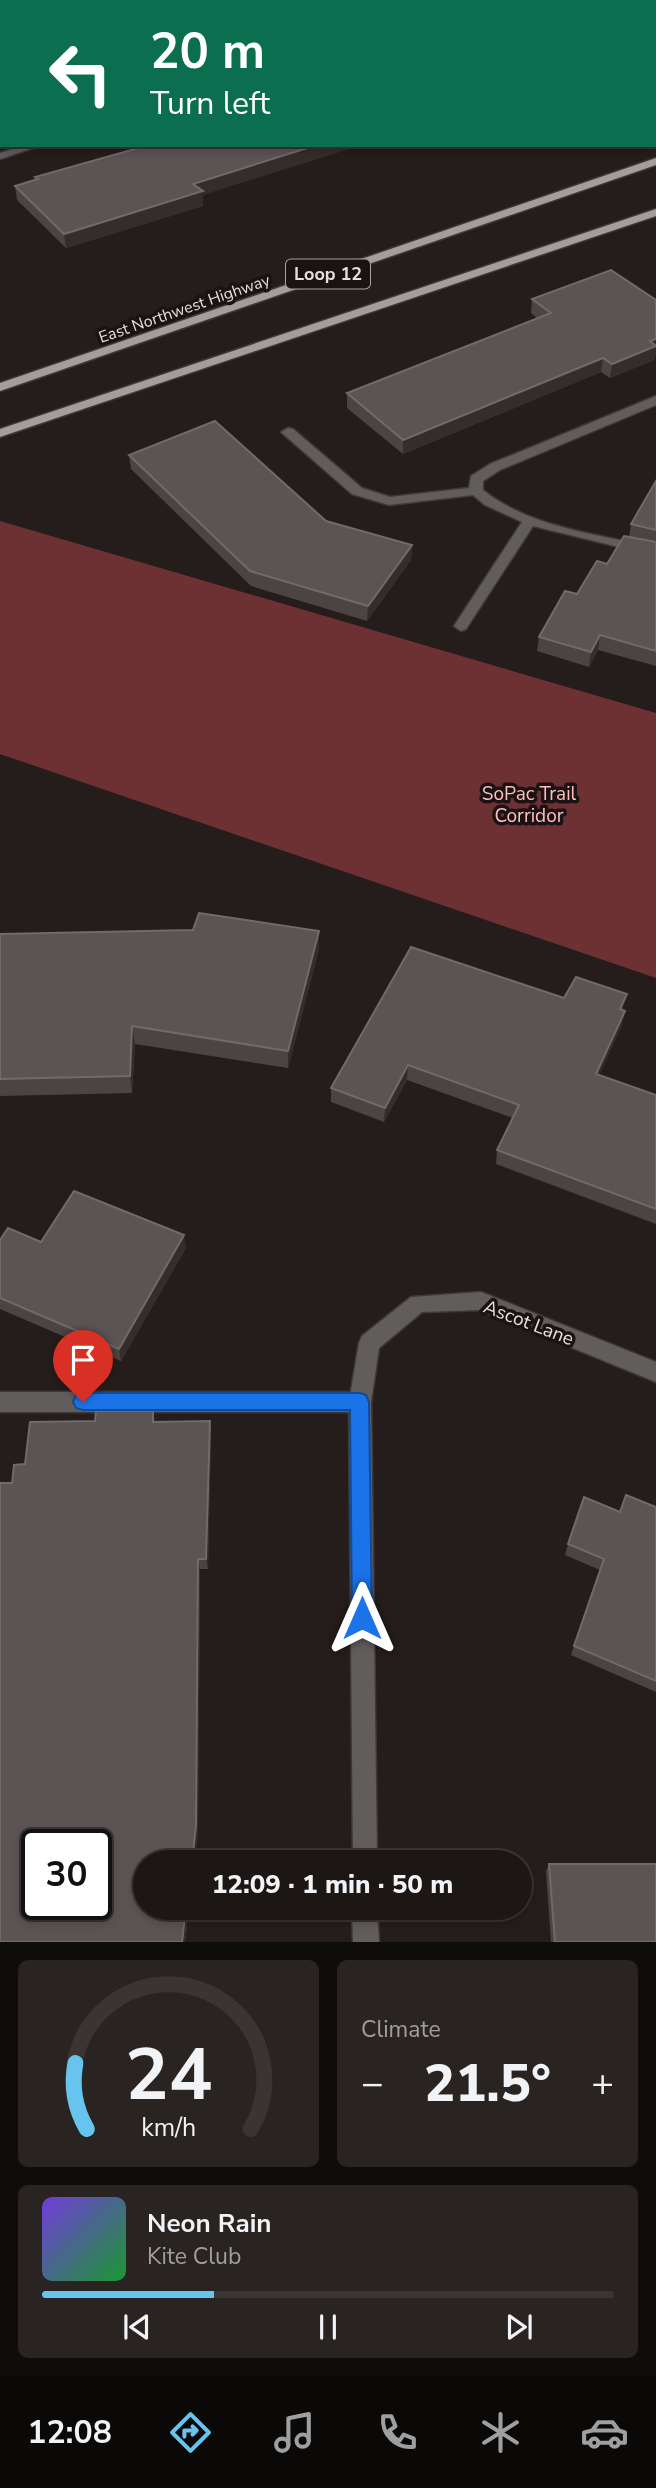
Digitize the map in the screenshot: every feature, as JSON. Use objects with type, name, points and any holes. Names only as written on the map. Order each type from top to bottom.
[{"type":"main road","name":"East Northwest Highway","points":[[0,387],[656,161]]},
{"type":"main road","name":"Loop 12","points":[[0,433],[656,212]]},
{"type":"street","points":[[0,156],[30,147]]},
{"type":"street","points":[[656,400],[495,467],[476,479],[476,491],[485,501],[530,520],[656,552]]},
{"type":"street","points":[[288,432],[357,491],[389,500],[476,491]]},
{"type":"street","points":[[461,626],[530,520]]},
{"type":"street","name":"Ascot Lane","points":[[360,1402],[369,1343],[418,1303],[481,1301],[656,1372]]},
{"type":"street","points":[[0,1402],[360,1402],[365,1850]]},
{"type":"street","points":[[365,1920],[366,1942]]},
{"type":"green space","name":"SoPac Trail Corridor","points":[[0,521],[656,713],[656,978],[0,754]]},
{"type":"building","points":[[142,147],[311,147],[193,184],[203,191],[64,234],[15,186],[38,179],[35,177]]},
{"type":"building","points":[[611,270],[656,300],[656,339],[650,341],[656,346],[612,364],[603,358],[403,440],[347,393],[551,313],[532,299]]},
{"type":"building","points":[[215,421],[326,521],[412,545],[368,606],[250,571],[129,455]]},
{"type":"building","points":[[656,481],[656,530],[631,524]]},
{"type":"building","points":[[624,536],[656,542],[656,651],[600,635],[591,652],[539,637],[565,591],[577,594],[597,561],[607,564]]},
{"type":"building","points":[[199,913],[319,931],[288,1051],[132,1026],[130,1076],[0,1079],[0,934],[193,930]]},
{"type":"building","points":[[411,947],[564,998],[576,977],[627,994],[620,1009],[625,1011],[596,1074],[656,1095],[656,1209],[497,1150],[519,1105],[408,1065],[385,1108],[331,1088]]},
{"type":"building","points":[[74,1191],[184,1235],[119,1349],[0,1298],[0,1240],[8,1228],[41,1242]]},
{"type":"building","points":[[96,1411],[153,1411],[153,1422],[210,1421],[206,1559],[198,1559],[196,1825],[193,1850],[133,1850],[133,1920],[185,1920],[182,1942],[0,1942],[0,1483],[12,1483],[14,1465],[25,1464],[30,1422],[95,1421]]},
{"type":"building","points":[[626,1495],[656,1507],[656,1681],[574,1646],[604,1559],[568,1544],[584,1497],[620,1512]]},
{"type":"building","points":[[549,1864],[656,1864],[656,1942],[555,1942]]},
{"type":"route","points":[[83,1402],[360,1402],[362,1618]]}]
